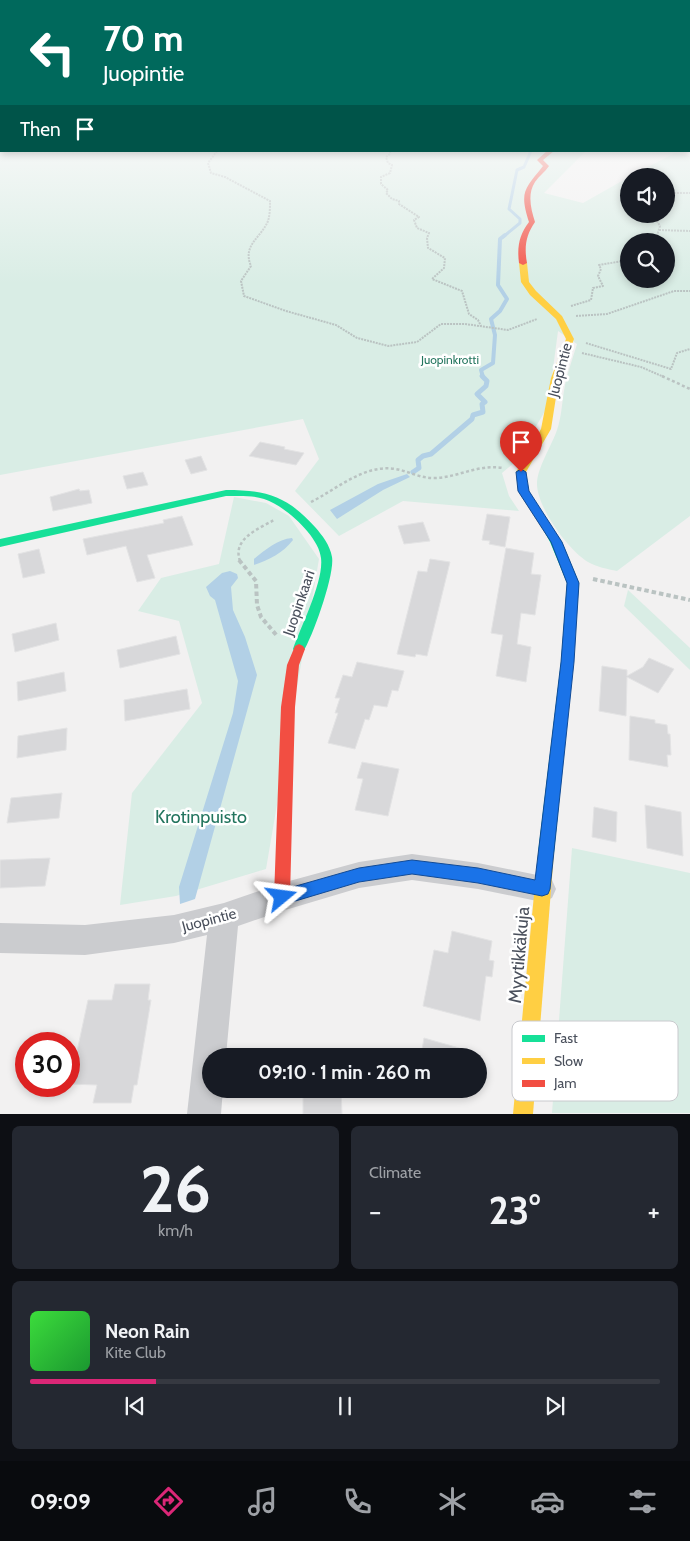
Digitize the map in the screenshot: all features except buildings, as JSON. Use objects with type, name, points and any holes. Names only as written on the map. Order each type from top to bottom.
[{"type":"street","name":"Juopintie","points":[[521,472],[546,429],[555,378],[568,344],[559,318],[533,293],[525,282],[521,251],[524,232],[532,222],[526,209],[527,196],[531,182],[534,180]]},
{"type":"street","points":[[521,472],[524,491],[556,542],[571,578],[572,598],[567,662],[542,889]]},
{"type":"street","name":"Juopinkaari","points":[[0,543],[226,493],[252,493],[276,500],[291,511],[319,541],[327,555],[326,571],[293,665],[288,707],[282,897]]},
{"type":"street","name":"Juopintie","points":[[0,938],[85,940],[174,928],[224,917],[282,897],[359,875],[412,867],[478,876],[542,889]]},
{"type":"street","name":"Myytikkäkuja","points":[[531,1021],[542,889]]},
{"type":"street","points":[[204,1114],[224,917]]},
{"type":"street","name":"Myytikkäkuja","points":[[523,1114],[524,1101]]},
{"type":"path","points":[[231,180],[270,201],[269,219],[260,234],[251,243],[248,259],[251,266],[241,281],[244,296],[286,311],[336,325],[357,338],[388,346],[417,342],[441,324],[482,326],[508,330],[534,320],[606,314],[674,291],[690,291]]},
{"type":"path","points":[[381,180],[382,184],[388,190],[386,193],[392,199],[399,201],[399,204],[419,217],[414,220],[417,228],[429,233],[427,238],[428,248],[445,258],[444,268],[432,279],[462,291],[469,314],[478,320],[482,326]]},
{"type":"path","points":[[675,193],[690,193]]},
{"type":"path","points":[[658,223],[660,226],[658,233]]},
{"type":"path","points":[[659,230],[690,231]]},
{"type":"path","points":[[572,316],[569,309],[571,306],[591,300],[593,288],[603,286],[598,276],[601,269],[599,265],[620,261]]},
{"type":"path","points":[[568,344],[671,369],[677,354],[690,349]]},
{"type":"path","points":[[568,344],[591,356],[641,367],[690,389]]},
{"type":"path","points":[[300,646],[279,638],[261,617],[257,605],[256,581],[239,560],[238,551],[246,536],[291,511],[320,498],[357,475],[378,469],[399,469],[425,478],[452,475],[480,466],[521,472]]},
{"type":"path","points":[[571,578],[598,580],[690,600]]},
{"type":"green space","name":"Juopinkrotti","points":[[0,180],[557,180],[544,193],[583,203],[620,182],[620,223],[675,223],[675,180],[690,180],[690,516],[617,571],[591,564],[580,556],[555,527],[538,493],[538,478],[559,424],[565,385],[577,344],[558,331],[548,406],[515,462],[502,473],[509,496],[519,511],[403,501],[339,536],[295,491],[319,459],[303,419],[0,475]]},
{"type":"green space","name":"Krotinpuisto","points":[[234,497],[266,503],[289,516],[319,559],[266,869],[176,896],[120,905],[132,793],[202,703],[179,621],[138,611],[161,578],[219,564]]},
{"type":"green space","points":[[628,590],[690,648],[690,670],[624,606]]},
{"type":"green space","points":[[572,848],[690,873],[690,1113],[552,1113],[553,1101],[678,1101],[678,1021],[559,1021]]},
{"type":"water","points":[[407,474],[410,477],[383,490],[337,519],[330,510],[378,484]]},
{"type":"water","points":[[292,538],[293,540],[289,545],[280,552],[254,565],[254,559],[267,549],[282,540]]},
{"type":"water","points":[[230,571],[237,574],[238,578],[231,587],[233,610],[245,637],[257,675],[195,899],[180,904],[179,887],[233,713],[238,681],[215,600],[210,596],[206,587],[222,573]]},
{"type":"waterway","points":[[503,237],[520,223],[520,219],[509,209],[515,180]]},
{"type":"waterway","points":[[483,377],[481,370],[493,363],[495,335],[491,319],[500,311],[507,299],[498,285],[500,239],[505,235]]},
{"type":"waterway","points":[[413,472],[419,468],[418,460],[423,456],[431,454],[472,419],[473,415],[483,412],[482,404],[485,402],[477,394],[486,386],[487,381],[483,377]]},
{"type":"traffic: fast","points":[[0,543],[226,493],[255,494],[272,498],[288,507],[306,523],[320,541],[327,558],[321,590],[299,649]]},
{"type":"traffic: fast","points":[[546,853],[567,662],[573,583],[556,542],[549,531]]},
{"type":"traffic: slow","points":[[523,263],[525,282],[533,293],[559,318],[570,339],[555,378],[546,429],[521,472],[523,491],[549,531]]},
{"type":"traffic: slow","points":[[531,1021],[546,853]]},
{"type":"traffic: slow","points":[[523,1114],[524,1101]]},
{"type":"traffic: jam","points":[[523,263],[522,241],[532,222],[527,194],[533,180]]},
{"type":"traffic: jam","points":[[282,897],[288,707],[293,665],[299,649]]},
{"type":"route","points":[[282,897],[359,875],[412,867],[478,876],[542,889],[567,662],[573,583],[556,542],[524,491],[521,472]]}]
